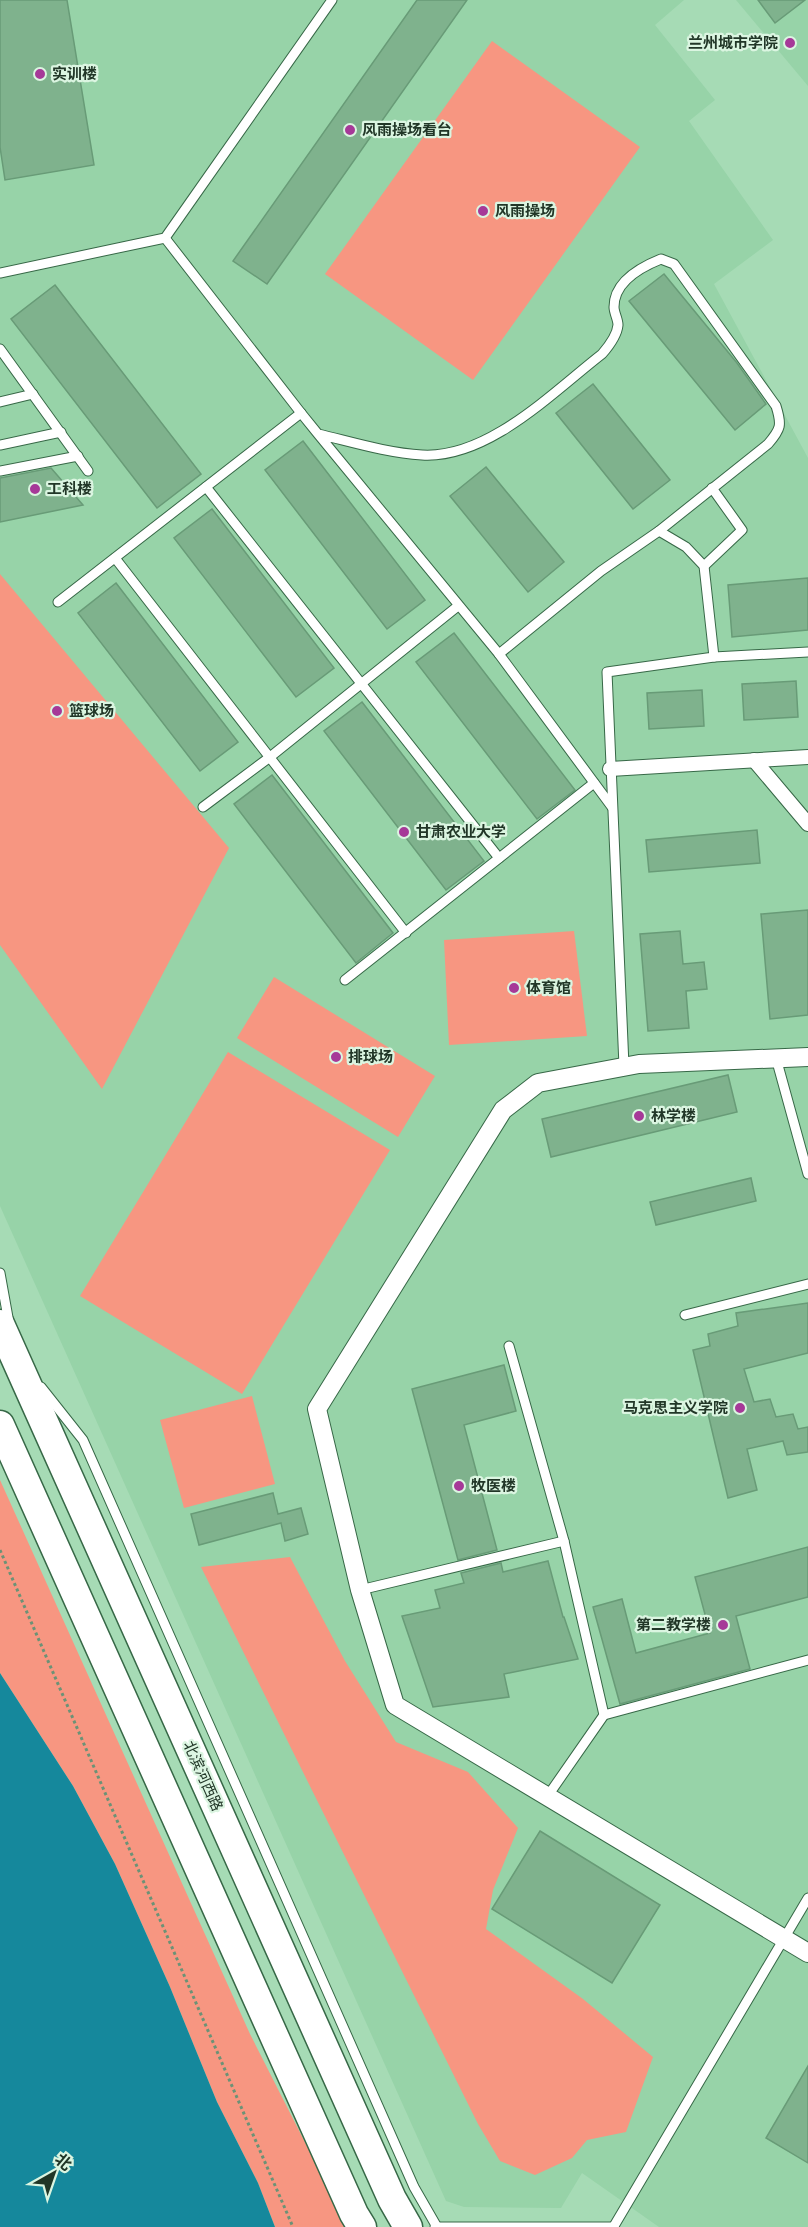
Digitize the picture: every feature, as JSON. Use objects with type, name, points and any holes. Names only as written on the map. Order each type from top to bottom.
[{"type":"main road","name":"北滨河西路","points":[[0,1324],[7,1358],[392,2199],[408,2227]]},
{"type":"main road","points":[[0,1425],[344,2192],[362,2227]]},
{"type":"street","points":[[610,769],[808,757]]},
{"type":"street","points":[[754,760],[808,824]]},
{"type":"street","points":[[808,1057],[639,1064],[538,1083],[503,1110],[317,1410],[360,1590],[394,1705],[808,1953]]},
{"type":"lane","points":[[0,273],[165,238],[332,0]]},
{"type":"lane","points":[[165,238],[301,413],[499,654],[612,807]]},
{"type":"lane","points":[[318,434],[378,449],[423,455],[448,452],[481,443],[504,432],[602,354],[613,341],[618,325],[614,306],[619,288],[638,269],[661,259],[674,264],[776,406],[781,421],[778,432],[768,444],[659,531],[601,571],[499,654]]},
{"type":"lane","points":[[0,349],[3,359],[33,394],[88,471]]},
{"type":"lane","points":[[0,402],[33,394]]},
{"type":"lane","points":[[58,602],[301,413]]},
{"type":"lane","points":[[0,445],[60,432]]},
{"type":"lane","points":[[0,471],[78,456]]},
{"type":"lane","points":[[206,488],[500,858]]},
{"type":"lane","points":[[704,567],[742,530],[712,488]]},
{"type":"lane","points":[[659,531],[686,547],[704,567],[714,657]]},
{"type":"lane","points":[[115,558],[406,933]]},
{"type":"lane","points":[[203,807],[270,757],[458,606]]},
{"type":"lane","points":[[624,1066],[607,672],[714,657],[808,652]]},
{"type":"lane","points":[[345,980],[594,783]]},
{"type":"lane","points":[[776,1058],[808,1174]]},
{"type":"lane","points":[[0,1273],[7,1358],[83,1440],[414,2187],[436,2227],[614,2226],[808,1898]]},
{"type":"lane","points":[[685,1315],[808,1284]]},
{"type":"lane","points":[[509,1346],[564,1541],[604,1715]]},
{"type":"lane","points":[[360,1590],[564,1541]]},
{"type":"lane","points":[[547,1797],[604,1715],[808,1660]]},
{"type":"path","points":[[0,1550],[293,2227]]},
{"type":"shaded area","name":"甘肃农业大学","points":[[0,0],[684,0],[655,25],[715,100],[689,121],[773,240],[714,284],[808,458],[808,2227],[659,2227],[582,2173],[561,2208],[464,2207],[446,2201],[0,1206]]},
{"type":"shaded area","name":"兰州城市学院","points":[[736,0],[808,0],[808,86]]},
{"type":"shaded area","name":"风雨操场","points":[[492,41],[640,147],[473,380],[325,274]]},
{"type":"shaded area","name":"篮球场","points":[[0,574],[229,848],[102,1089],[0,945]]},
{"type":"shaded area","name":"体育馆","points":[[574,931],[587,1036],[449,1045],[444,940]]},
{"type":"shaded area","name":"排球场","points":[[274,977],[435,1076],[398,1137],[237,1038]]},
{"type":"shaded area","points":[[228,1052],[390,1150],[242,1394],[80,1296]]},
{"type":"shaded area","points":[[252,1396],[275,1484],[184,1508],[160,1420]]},
{"type":"shaded area","points":[[0,1480],[250,2034],[348,2227],[275,2227],[258,2183],[217,2102],[170,1987],[115,1864],[73,1786],[0,1673]]},
{"type":"shaded area","points":[[290,1557],[345,1661],[396,1742],[468,1772],[518,1828],[493,1890],[486,1929],[583,1999],[653,2057],[626,2132],[587,2140],[572,2158],[535,2175],[500,2161],[478,2124],[201,1567]]},
{"type":"water","points":[[0,1673],[73,1786],[115,1864],[170,1987],[217,2102],[258,2183],[275,2227],[0,2227]]},
{"type":"building","name":"实训楼","points":[[0,0],[67,0],[94,165],[5,180],[0,147]]},
{"type":"building","name":"风雨操场看台","points":[[417,0],[467,0],[267,284],[233,261]]},
{"type":"building","points":[[758,0],[805,0],[775,23]]},
{"type":"building","points":[[664,274],[737,363],[766,404],[735,430],[629,301]]},
{"type":"building","points":[[55,285],[201,474],[157,508],[11,319]]},
{"type":"building","points":[[593,384],[670,480],[633,509],[556,413]]},
{"type":"building","points":[[303,441],[425,600],[387,629],[265,470]]},
{"type":"building","points":[[486,467],[564,562],[528,592],[450,496]]},
{"type":"building","name":"工科楼","points":[[51,468],[83,505],[0,522],[0,478]]},
{"type":"building","points":[[212,509],[334,668],[296,697],[174,538]]},
{"type":"building","points":[[808,578],[808,630],[732,637],[728,585]]},
{"type":"building","points":[[116,583],[238,742],[200,771],[78,613]]},
{"type":"building","points":[[454,633],[575,790],[537,819],[416,662]]},
{"type":"building","points":[[796,681],[798,717],[744,720],[742,684]]},
{"type":"building","points":[[702,690],[704,726],[649,729],[647,693]]},
{"type":"building","points":[[362,702],[484,861],[446,890],[324,731]]},
{"type":"building","points":[[272,775],[393,933],[356,963],[234,804]]},
{"type":"building","points":[[757,830],[760,863],[649,872],[646,840]]},
{"type":"building","points":[[808,910],[808,1015],[770,1019],[761,914]]},
{"type":"building","points":[[680,931],[683,964],[704,962],[707,989],[686,991],[689,1028],[648,1031],[640,934]]},
{"type":"building","name":"林学楼","points":[[728,1075],[737,1112],[551,1157],[542,1119]]},
{"type":"building","points":[[751,1178],[756,1201],[656,1225],[650,1202]]},
{"type":"building","name":"马克思主义学院","points":[[808,1303],[808,1353],[744,1369],[754,1402],[770,1399],[776,1417],[793,1414],[798,1429],[808,1427],[808,1452],[787,1455],[783,1441],[747,1449],[757,1490],[728,1498],[693,1350],[710,1346],[708,1334],[738,1326],[736,1313]]},
{"type":"building","name":"牧医楼","points":[[504,1365],[516,1411],[464,1425],[497,1550],[458,1560],[412,1389]]},
{"type":"building","points":[[273,1493],[278,1514],[301,1508],[308,1534],[285,1541],[281,1523],[199,1545],[191,1514]]},
{"type":"building","name":"第二教学楼","points":[[808,1547],[808,1597],[736,1616],[750,1669],[620,1704],[593,1607],[622,1599],[636,1653],[710,1633],[695,1577]]},
{"type":"building","points":[[548,1561],[563,1617],[578,1659],[504,1674],[509,1697],[433,1707],[402,1616],[440,1608],[435,1590],[464,1583],[461,1573],[501,1563],[503,1572]]},
{"type":"building","points":[[540,1831],[660,1905],[612,1983],[492,1909]]},
{"type":"building","points":[[808,2066],[808,2163],[766,2138]]},
{"type":"place","name":"兰州城市学院","points":[[790,43]]},
{"type":"place","name":"实训楼","points":[[40,74]]},
{"type":"place","name":"风雨操场看台","points":[[350,130]]},
{"type":"place","name":"风雨操场","points":[[483,211]]},
{"type":"place","name":"工科楼","points":[[35,489]]},
{"type":"place","name":"篮球场","points":[[57,711]]},
{"type":"place","name":"甘肃农业大学","points":[[404,832]]},
{"type":"place","name":"体育馆","points":[[514,988]]},
{"type":"place","name":"排球场","points":[[336,1057]]},
{"type":"place","name":"林学楼","points":[[639,1116]]},
{"type":"place","name":"马克思主义学院","points":[[740,1408]]},
{"type":"place","name":"牧医楼","points":[[459,1486]]},
{"type":"place","name":"第二教学楼","points":[[723,1625]]}]
